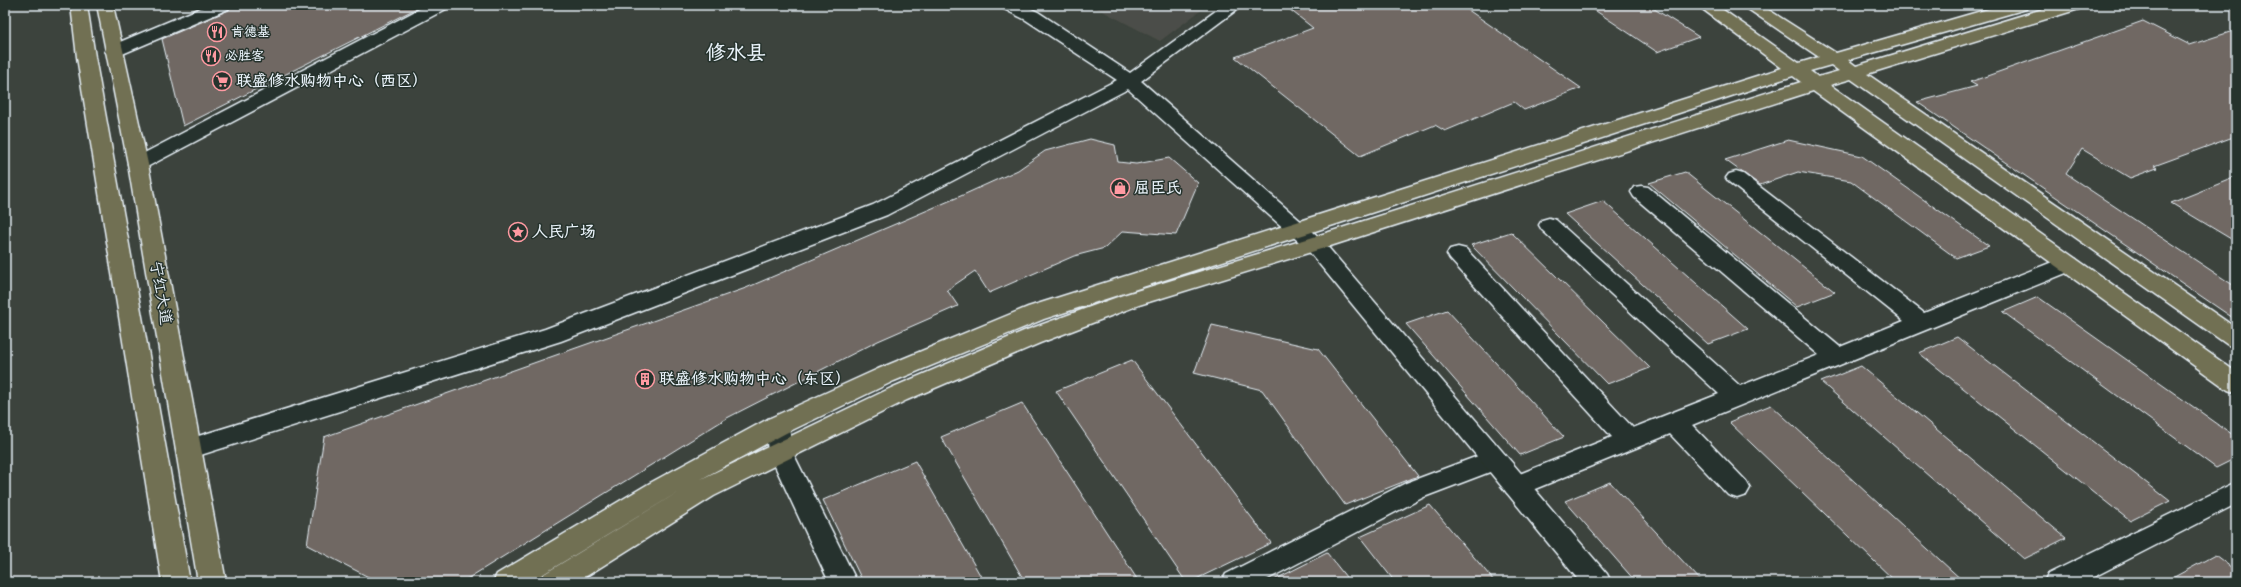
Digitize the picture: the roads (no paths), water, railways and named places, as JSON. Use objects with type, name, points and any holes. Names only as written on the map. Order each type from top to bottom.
[{"type":"main road","points":[[80,5],[86,57],[176,582]]},
{"type":"main road","name":"宁红大道","points":[[105,5],[138,164],[212,582]]},
{"type":"main road","points":[[1705,5],[2236,384]]},
{"type":"main road","points":[[1750,5],[1853,72],[2236,339]]},
{"type":"main road","points":[[507,582],[659,490],[777,426],[886,375],[1036,313],[1795,70],[2020,5]]},
{"type":"main road","points":[[554,582],[705,489],[780,451],[899,394],[1032,338],[1130,300],[1314,244],[1853,72],[2073,5]]},
{"type":"street","points":[[114,51],[222,5]]},
{"type":"street","points":[[138,164],[440,5]]},
{"type":"street","points":[[1010,5],[1032,16],[1130,81],[1298,228],[1314,244],[1597,582]]},
{"type":"street","points":[[188,448],[553,335],[880,210],[1130,81],[1235,5]]},
{"type":"street","points":[[1736,178],[1922,323]]},
{"type":"street","points":[[1641,192],[1837,357]]},
{"type":"street","points":[[1549,225],[1737,397]]},
{"type":"street","points":[[1458,254],[1629,440]]},
{"type":"street","points":[[1516,486],[2068,264]]},
{"type":"street","points":[[1674,423],[1737,488]]},
{"type":"street","points":[[777,426],[780,451],[843,582]]},
{"type":"street","points":[[1236,582],[1415,490],[1494,460]]},
{"type":"street","points":[[2058,582],[2236,492]]},
{"type":"place","name":"肯德基","points":[[217,32]]},
{"type":"place","name":"必胜客","points":[[211,56]]},
{"type":"place","name":"联盛修水购物中心（西区）","points":[[222,81]]},
{"type":"place","name":"屈臣氏","points":[[1120,188]]},
{"type":"place","name":"人民广场","points":[[518,232]]},
{"type":"place","name":"联盛修水购物中心（东区）","points":[[645,379]]},
{"type":"district","name":"修水县","points":[[736,52]]}]
